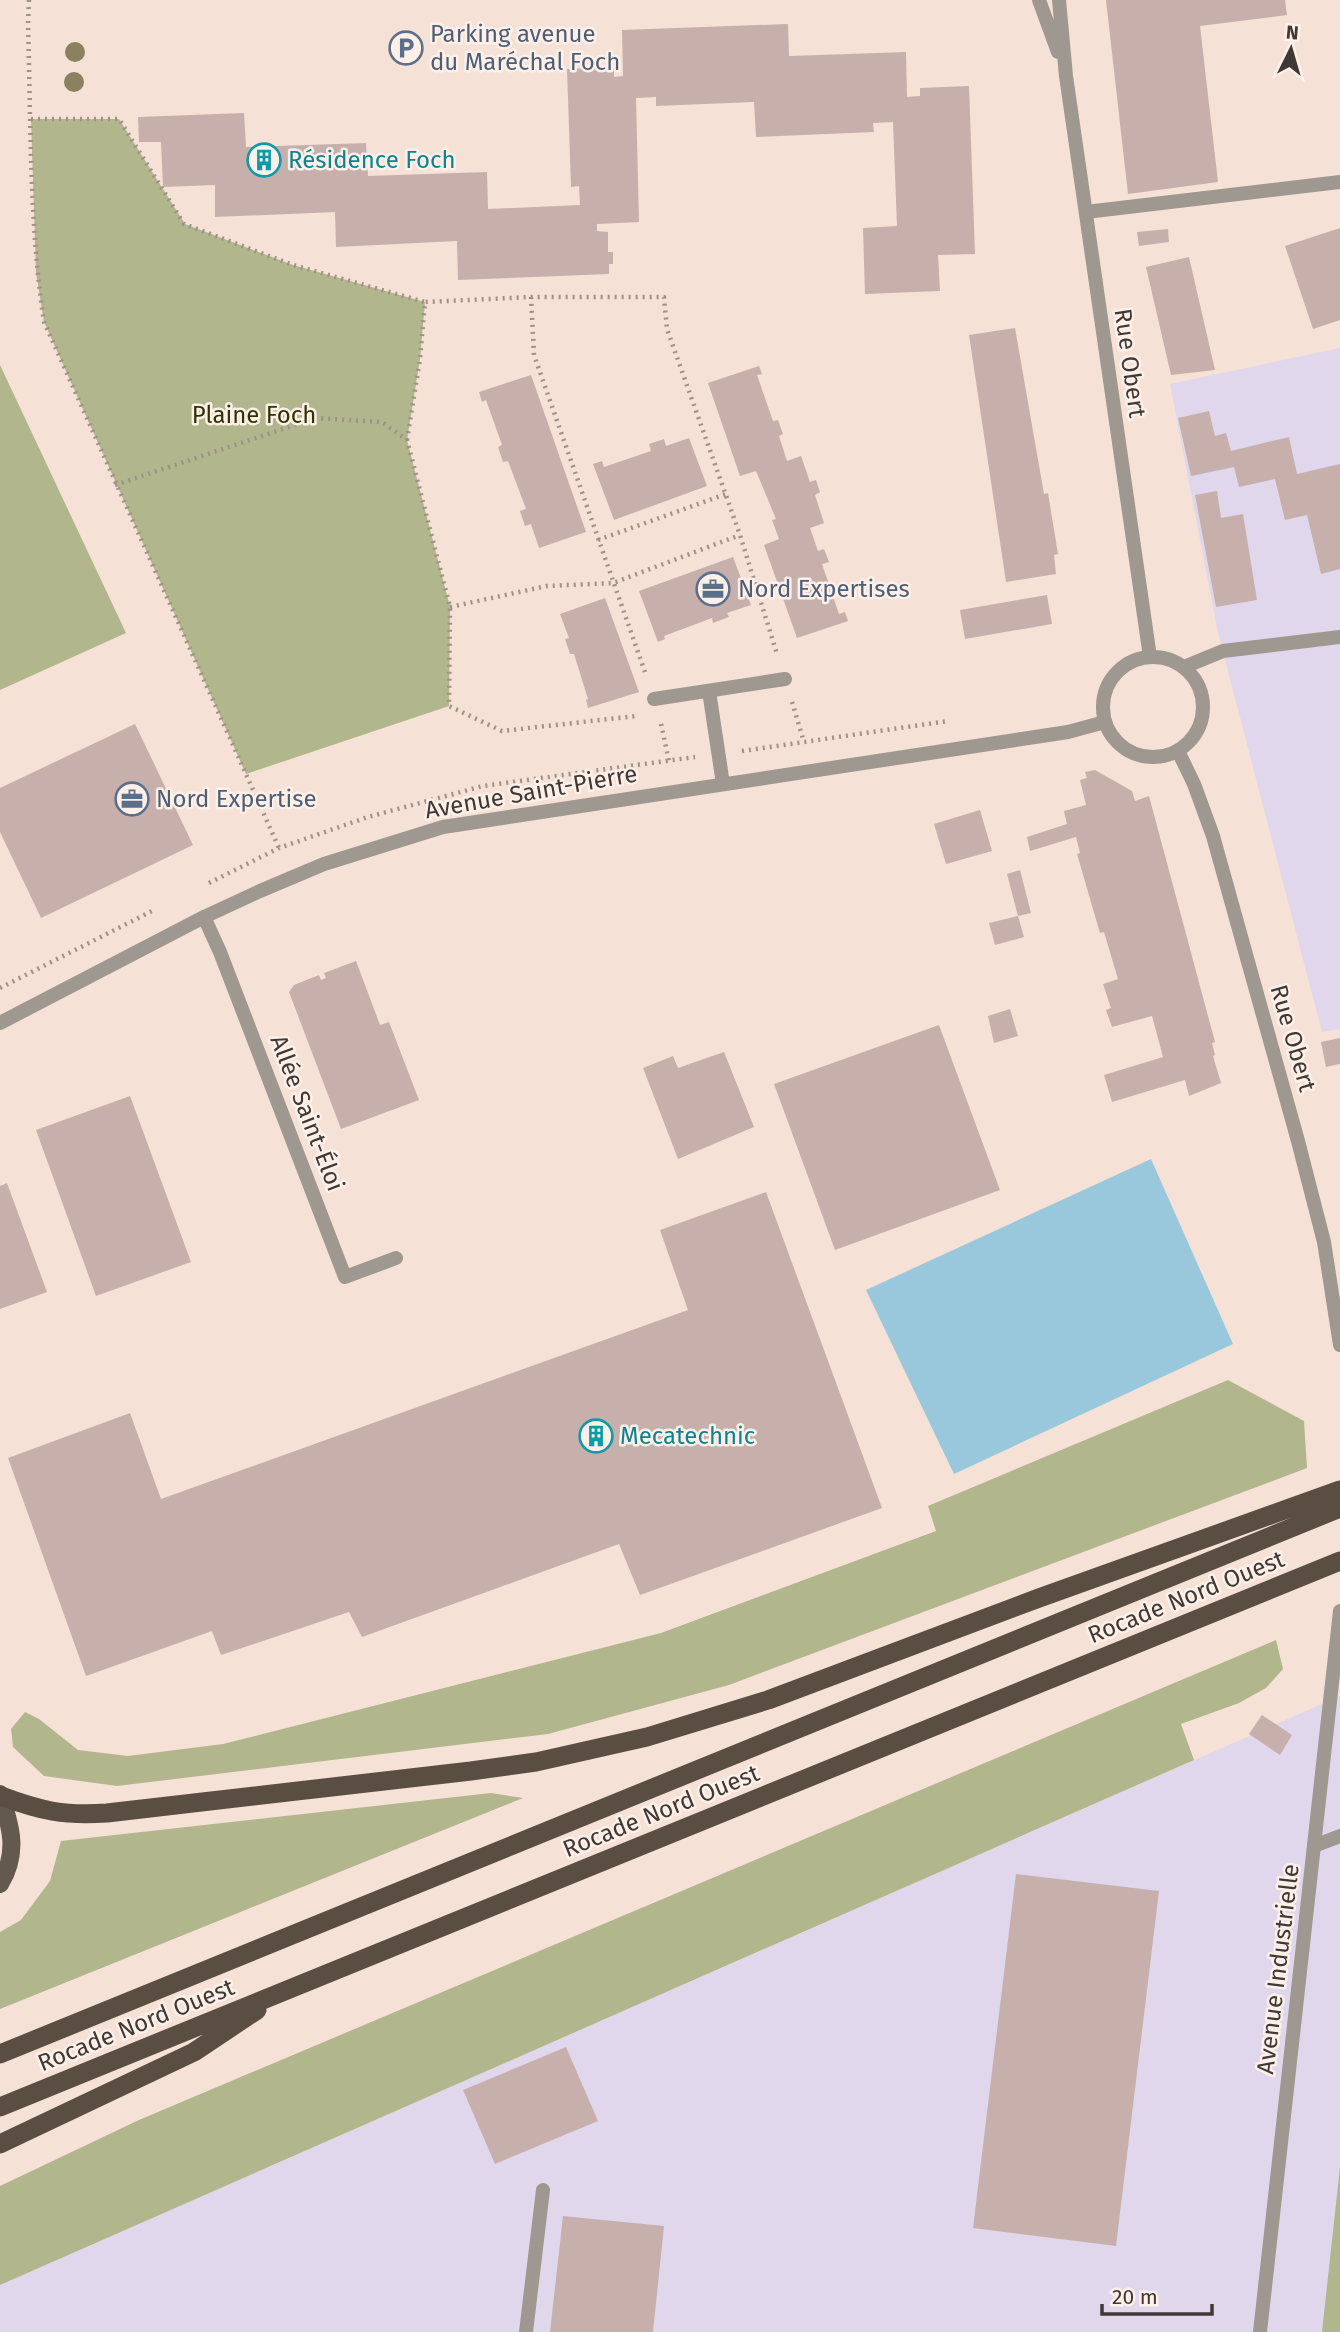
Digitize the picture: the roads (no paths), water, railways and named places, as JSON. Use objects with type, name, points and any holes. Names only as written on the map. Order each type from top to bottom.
[{"type":"highway","points":[[0,1795],[54,1813],[107,1814],[536,1762],[647,1738],[768,1700],[1039,1598],[1340,1490]]},
{"type":"highway","name":"Rocade Nord Ouest","points":[[0,2054],[1340,1508]]},
{"type":"highway","name":"Rocade Nord Ouest","points":[[0,2107],[1340,1560]]},
{"type":"highway","points":[[0,2144],[194,2052],[284,1991]]},
{"type":"main road","points":[[0,1795],[13,1843],[7,1872],[0,1884]]},
{"type":"street","name":"Rue Obert","points":[[1039,0],[1066,76]]},
{"type":"street","name":"Rue Obert","points":[[1059,0],[1066,76],[1150,657]]},
{"type":"street","points":[[1086,212],[1340,182]]},
{"type":"street","points":[[1184,667],[1223,651],[1340,637]]},
{"type":"street","points":[[1150,657],[1168,659],[1184,667],[1196,680],[1203,706],[1200,724],[1192,739],[1178,751],[1161,757],[1143,756],[1126,750],[1114,738],[1105,722],[1102,704],[1111,678],[1125,666],[1150,657]]},
{"type":"street","points":[[656,706],[709,691],[785,679]]},
{"type":"street","points":[[709,691],[723,784]]},
{"type":"street","name":"Avenue Saint-Pierre","points":[[0,1023],[204,917],[291,877],[356,853],[443,827],[1055,734],[1105,722]]},
{"type":"street","name":"Rue Obert","points":[[1178,751],[1213,836],[1298,1140],[1324,1242],[1340,1345]]},
{"type":"street","name":"Allée Saint-Éloi","points":[[204,917],[220,952],[345,1277],[396,1258]]},
{"type":"street","name":"Avenue Industrielle","points":[[1260,2332],[1340,1611]]},
{"type":"street","points":[[1314,1846],[1340,1836]]},
{"type":"street","points":[[526,2332],[542,2190]]},
{"type":"water","points":[[1151,1159],[1233,1344],[954,1474],[866,1290]]},
{"type":"place","name":"Parking avenue du Maréchal Foch","points":[[406,48]]},
{"type":"place","name":"Résidence Foch","points":[[264,160]]},
{"type":"place","name":"Nord Expertises","points":[[713,589]]},
{"type":"place","name":"Nord Expertise","points":[[132,799]]},
{"type":"place","name":"Mecatechnic","points":[[596,1436]]},
{"type":"park label","name":"Plaine Foch","points":[[254,415]]}]
